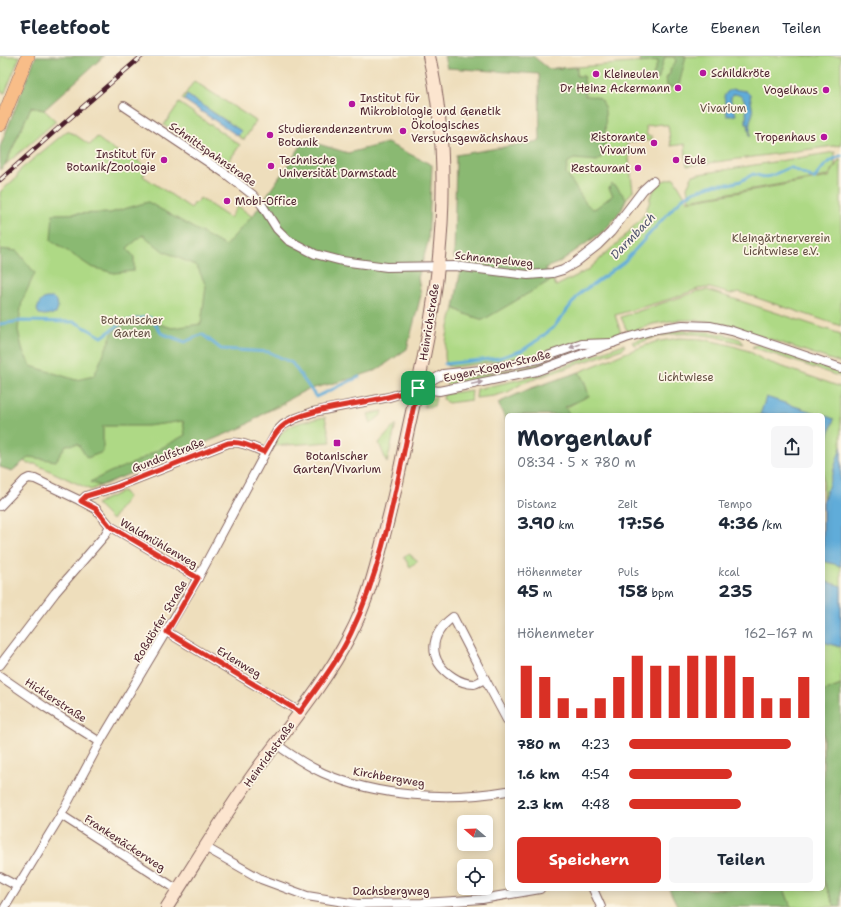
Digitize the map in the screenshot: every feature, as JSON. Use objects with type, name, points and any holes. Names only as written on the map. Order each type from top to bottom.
[{"type":"main road","points":[[0,125],[28,56]]},
{"type":"main road","name":"Heinrichstraße","points":[[167,907],[254,774],[334,664],[351,634],[365,601],[374,573],[395,494],[418,388],[431,319],[438,265],[442,149],[433,72],[429,56]]},
{"type":"street","name":"Schnittspahnstraße","points":[[124,106],[226,174],[262,204],[283,236],[315,254],[342,261],[379,266],[438,265]]},
{"type":"street","name":"Schnampelweg","points":[[438,265],[528,275],[562,270],[575,263],[598,245],[611,232],[643,190],[653,181]]},
{"type":"street","name":"Eugen-Kogon-Straße","points":[[418,388],[439,391],[537,371],[613,343],[657,329],[683,325],[710,326],[732,331],[841,368]]},
{"type":"street","name":"Eugen-Kogon-Straße","points":[[418,388],[443,374],[490,369],[540,359],[582,344],[613,343]]},
{"type":"street","name":"Roßdörfer Straße","points":[[5,907],[61,814],[100,742],[198,578],[264,452],[277,431],[283,425],[294,419],[313,412],[389,397],[418,388]]},
{"type":"street","name":"Gundolfstraße","points":[[81,501],[86,496],[116,487],[228,443],[234,442],[245,444],[264,452]]},
{"type":"street","name":"Waldmühlenweg","points":[[0,506],[21,484],[30,478],[35,479],[96,509],[110,526],[198,578]]},
{"type":"street","points":[[0,665],[55,593],[105,535],[110,526]]},
{"type":"street","points":[[485,679],[474,684],[459,681],[444,671],[435,658],[435,640],[442,625],[452,616],[505,716]]},
{"type":"street","name":"Erlenweg","points":[[167,632],[300,712]]},
{"type":"street","name":"Hicklerstraße","points":[[0,676],[100,742]]},
{"type":"street","name":"Kirchbergweg","points":[[276,744],[302,762],[323,773],[373,788],[434,796],[469,796],[505,791]]},
{"type":"street","name":"Frankenäckerweg","points":[[61,814],[178,890]]},
{"type":"street","name":"Dachsbergweg","points":[[205,847],[261,879],[307,896],[357,904],[422,905],[482,899],[528,891]]},
{"type":"street","points":[[0,876],[17,886]]},
{"type":"street","points":[[595,891],[601,907]]},
{"type":"green space","points":[[0,56],[20,56],[5,93],[0,91]]},
{"type":"green space","points":[[36,56],[104,56],[44,110],[31,107],[5,165],[0,170],[0,147]]},
{"type":"green space","points":[[444,56],[533,56],[549,69],[577,67],[577,76],[584,76],[585,96],[598,98],[604,105],[604,143],[602,155],[599,160],[574,159],[568,162],[566,173],[585,202],[592,209],[596,208],[613,195],[609,189],[612,184],[617,187],[626,199],[622,209],[605,230],[558,263],[545,268],[553,279],[483,320],[465,314],[454,308],[461,268],[454,258],[456,155],[540,141],[539,74],[447,68]]},
{"type":"green space","points":[[641,56],[686,56],[679,85],[674,88],[667,86],[666,79],[676,61],[674,57],[665,57],[658,80],[653,75],[658,61],[640,63]]},
{"type":"green space","name":"Vivarium","points":[[660,56],[841,56],[841,145],[687,166],[685,144],[671,146],[668,125],[662,124],[646,126],[647,136],[652,136],[652,140],[627,143],[633,191],[603,226],[566,223],[554,68],[658,61]]},
{"type":"green space","points":[[194,81],[256,121],[244,140],[238,136],[241,131],[187,95],[184,100],[182,99]]},
{"type":"green space","points":[[179,103],[240,145],[224,168],[164,125]]},
{"type":"green space","points":[[31,107],[44,110],[56,121],[5,165]]},
{"type":"green space","name":"Botanischer Garten","points":[[67,131],[90,145],[97,137],[108,146],[132,160],[134,158],[148,168],[143,176],[191,208],[200,198],[230,218],[238,206],[265,226],[284,404],[91,490],[35,464],[28,464],[0,445],[0,192],[16,178],[20,170]]},
{"type":"green space","name":"Botanischer Garten","points":[[305,140],[348,153],[387,143],[432,165],[428,242],[418,278],[421,295],[407,349],[377,370],[350,379],[306,390],[272,408],[243,427],[100,486],[90,482],[110,472],[134,463],[185,435],[183,421],[148,426],[103,426],[103,452],[87,458],[78,444],[66,445],[56,461],[29,457],[12,471],[0,467],[0,249],[17,251],[35,273],[22,301],[18,330],[23,352],[31,366],[76,380],[94,376],[113,332],[138,317],[172,328],[201,324],[206,286],[197,266],[163,251],[143,235],[127,248],[134,257],[134,271],[114,273],[91,267],[51,240],[53,214],[110,213],[148,202],[225,246],[254,214]]},
{"type":"green space","points":[[835,152],[835,166],[828,176],[689,200],[687,187],[693,175]]},
{"type":"green space","name":"Kleingärtnerverein Lichtwiese e.V.","points":[[839,160],[841,160],[841,326],[739,292],[731,294],[710,288],[701,288],[670,299],[615,315],[622,336],[605,339],[586,339],[526,358],[453,367],[447,366],[445,353],[448,329],[454,308],[465,314],[527,293],[553,279],[556,286],[588,270],[625,236],[644,215],[650,201],[650,197],[659,182],[674,178],[688,201],[829,177]]},
{"type":"green space","points":[[707,290],[841,334],[841,363],[728,325],[699,320],[676,320],[653,324],[628,333],[621,317],[699,291]]},
{"type":"green space","points":[[676,331],[701,331],[717,333],[740,339],[744,344],[697,334],[659,336],[634,345],[632,342],[656,334]]},
{"type":"green space","name":"Lichtwiese","points":[[679,338],[702,339],[730,345],[749,351],[763,360],[841,387],[841,685],[825,691],[825,413],[569,413],[565,408],[588,396],[585,383],[579,372],[655,342]]},
{"type":"green space","points":[[624,344],[625,346],[622,349],[523,383],[508,392],[494,396],[476,398],[477,389],[545,373]]},
{"type":"green space","points":[[758,344],[841,373],[841,377],[752,347]]},
{"type":"green space","points":[[579,349],[580,351],[527,370],[446,385],[447,380],[526,367]]},
{"type":"green space","points":[[579,372],[585,383],[589,396],[565,407],[569,413],[505,413],[505,419],[498,403],[529,389]]},
{"type":"green space","points":[[472,390],[471,400],[448,403],[443,399],[444,394]]},
{"type":"green space","points":[[436,397],[434,406],[424,407],[428,400]]},
{"type":"green space","points":[[383,411],[381,415],[371,424],[368,414]]},
{"type":"green space","points":[[325,417],[331,442],[272,446],[282,432],[288,428],[301,422]]},
{"type":"green space","points":[[396,424],[387,463],[379,443]]},
{"type":"green space","points":[[123,491],[128,497],[112,520],[96,504]]},
{"type":"green space","points":[[409,554],[418,561],[410,567],[404,557]]},
{"type":"green space","points":[[841,685],[841,907],[835,907],[825,884],[825,691]]},
{"type":"green space","points":[[825,884],[835,907],[791,907],[785,891],[825,891]]},
{"type":"green space","points":[[670,891],[785,891],[791,907],[678,907]]},
{"type":"water","points":[[732,89],[746,91],[750,95],[753,113],[750,121],[750,137],[748,124],[746,124],[746,105],[742,97],[733,94],[731,97],[731,102],[736,115],[727,116],[724,96]]},
{"type":"water","points":[[187,95],[241,131],[238,136],[184,100]]},
{"type":"water","points":[[46,298],[53,298],[57,301],[58,308],[56,314],[39,314],[37,310],[39,304]]},
{"type":"water","points":[[766,397],[816,413],[761,413]]},
{"type":"water","points":[[825,416],[834,419],[825,447]]},
{"type":"water","points":[[841,447],[841,566],[825,562],[825,496]]},
{"type":"water","points":[[825,581],[841,586],[841,647],[825,643]]},
{"type":"waterway","name":"Darmbach","points":[[445,364],[499,358],[523,350],[539,339],[554,327],[581,292],[624,262],[671,210],[683,198],[693,192],[716,184],[729,184],[741,181],[753,174],[764,177],[771,176],[790,167],[814,179],[826,165],[832,160],[841,156]]},
{"type":"waterway","name":"Darmbach","points":[[0,324],[21,321],[75,322],[102,337],[123,322],[147,317],[152,319],[161,333],[185,342],[202,334],[221,349],[269,352],[292,363],[316,397],[359,377]]},
{"type":"railway","points":[[0,180],[142,56]]},
{"type":"place","name":"Schildkröte","points":[[703,73]]},
{"type":"place","name":"Kleineulen","points":[[596,74]]},
{"type":"place","name":"Dr Heinz Ackermann","points":[[678,88]]},
{"type":"place","name":"Vogelhaus","points":[[826,90]]},
{"type":"place","name":"Institut für Mikrobiologie und Genetik","points":[[352,104]]},
{"type":"place","name":"Ökologisches Versuchsgewächshaus","points":[[403,131]]},
{"type":"place","name":"Studierendenzentrum Botanik","points":[[270,135]]},
{"type":"place","name":"Tropenhaus","points":[[824,137]]},
{"type":"place","name":"Ristorante Vivarium","points":[[654,143]]},
{"type":"place","name":"Institut für Botanik/Zoologie","points":[[164,160]]},
{"type":"place","name":"Eule","points":[[676,160]]},
{"type":"place","name":"Technische Universität Darmstadt","points":[[271,166]]},
{"type":"place","name":"Restaurant","points":[[638,168]]},
{"type":"place","name":"Mobi-Office","points":[[227,201]]},
{"type":"place","name":"Botanischer Garten/Vivarium","points":[[337,443]]},
{"type":"route","points":[[418,388],[395,494],[365,601],[351,634],[334,664],[300,712],[167,632],[198,578],[110,526],[96,509],[81,501],[86,496],[116,487],[228,443],[234,442],[245,444],[264,452],[277,431],[283,425],[294,419],[313,412],[389,397],[418,388]]}]
